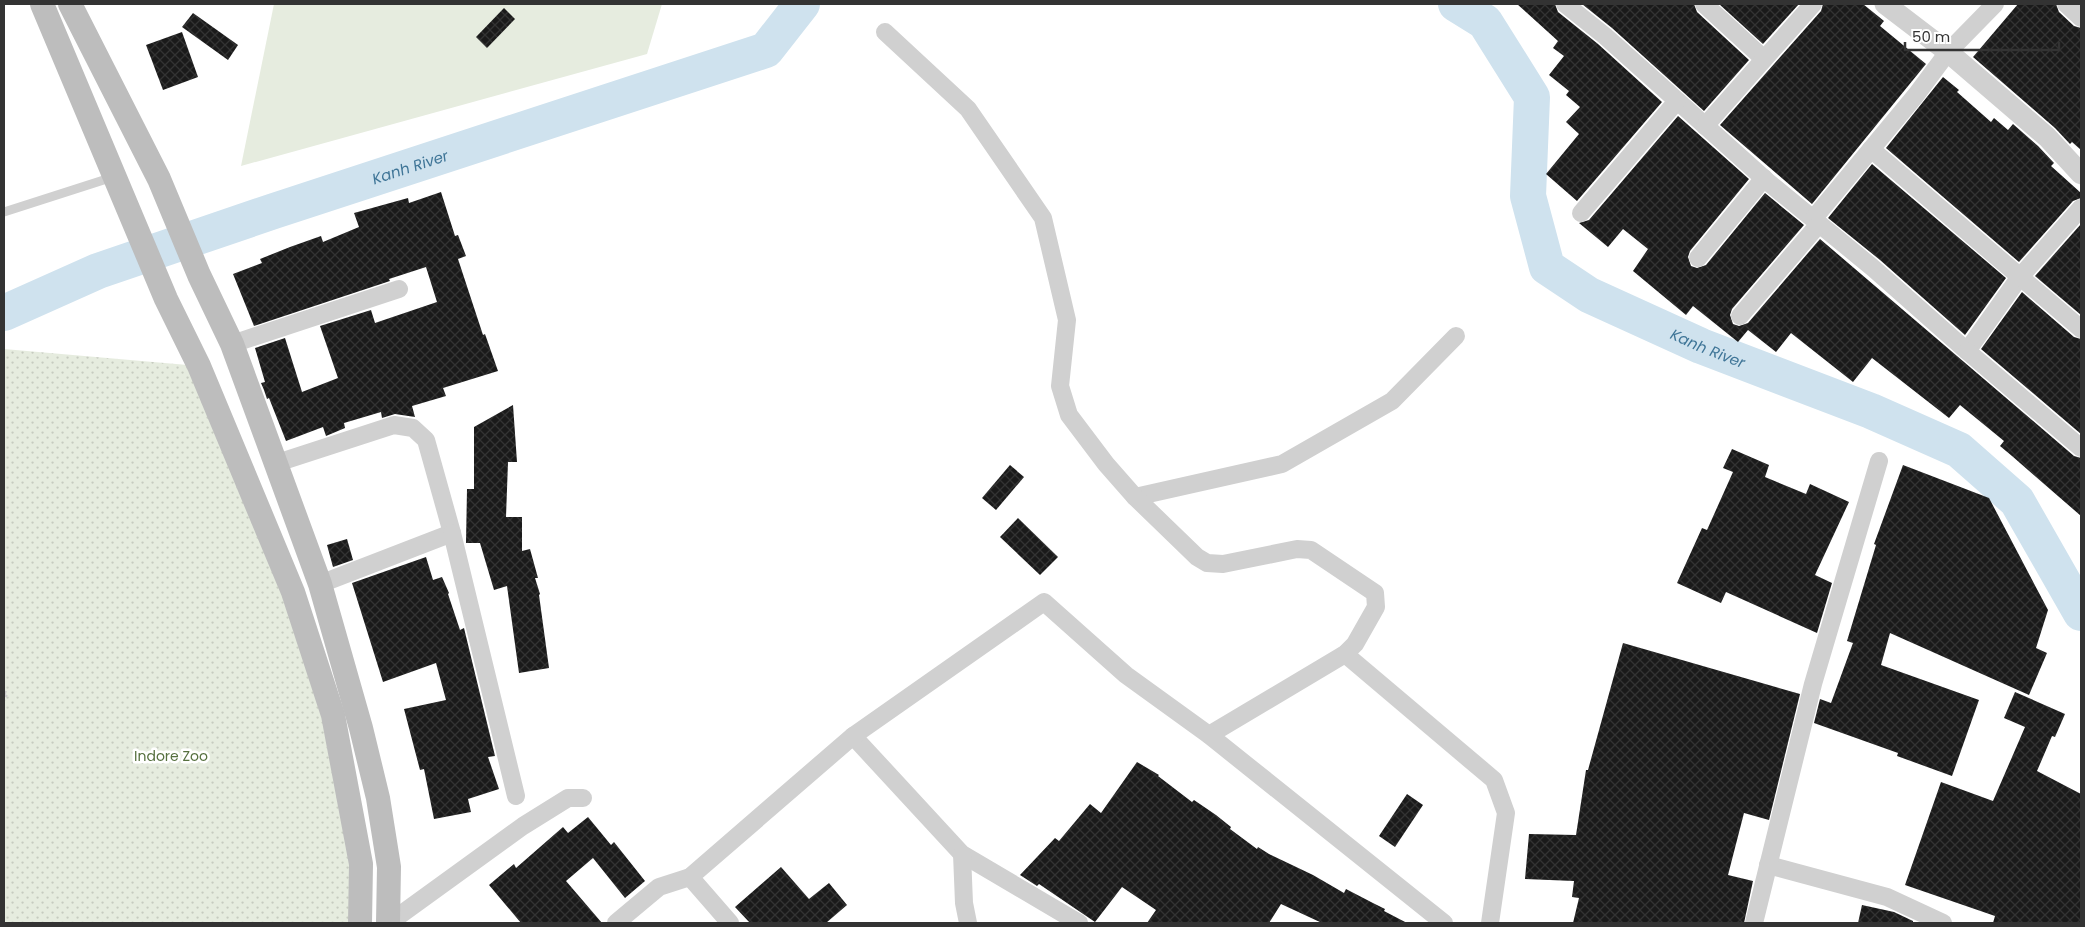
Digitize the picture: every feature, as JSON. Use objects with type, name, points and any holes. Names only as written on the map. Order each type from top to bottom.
[{"type":"main road","points":[[42,4],[166,299],[198,366],[293,592],[333,715],[361,864],[360,923]]},
{"type":"main road","points":[[70,4],[159,179],[199,275],[232,344],[320,584],[361,728],[378,798],[389,867],[389,923]]},
{"type":"street","points":[[1565,4],[1605,36],[1764,178],[1873,268],[2081,448]]},
{"type":"street","points":[[1704,4],[1764,59]]},
{"type":"street","points":[[1704,126],[1813,4]]},
{"type":"street","points":[[1885,4],[1948,52],[2047,137],[2081,174]]},
{"type":"street","points":[[1740,316],[1817,221],[1948,52],[1995,4]]},
{"type":"street","points":[[2066,4],[2081,18]]},
{"type":"street","points":[[885,32],[968,109],[1042,218],[1067,320],[1060,386],[1069,415],[1106,464],[1135,497],[1197,558],[1207,563],[1223,564],[1297,549],[1311,550],[1375,593],[1376,607],[1355,644],[1345,654],[1209,735]]},
{"type":"street","points":[[1581,212],[1676,101]]},
{"type":"street","points":[[1871,149],[2081,329]]},
{"type":"street","points":[[1698,258],[1764,178]]},
{"type":"street","points":[[1967,351],[2020,278],[2081,208]]},
{"type":"street","points":[[232,344],[399,289]]},
{"type":"street","points":[[1135,497],[1282,464],[1392,401],[1456,336]]},
{"type":"street","points":[[277,463],[394,425],[413,428],[426,440],[452,532],[516,796]]},
{"type":"street","points":[[1754,923],[1813,684],[1879,461]]},
{"type":"street","points":[[320,584],[452,532]]},
{"type":"street","points":[[616,923],[659,887],[690,877],[853,736],[1044,602],[1126,674],[1209,735],[1444,923]]},
{"type":"street","points":[[1345,654],[1494,780],[1506,813],[1490,923]]},
{"type":"street","points":[[853,736],[962,854],[1079,923]]},
{"type":"street","points":[[389,923],[523,826],[568,798],[583,798]]},
{"type":"street","points":[[962,854],[964,903],[968,923]]},
{"type":"street","points":[[1768,865],[1887,897],[1943,923]]},
{"type":"street","points":[[690,877],[730,923]]},
{"type":"lane","points":[[4,212],[118,186]]},
{"type":"path","points":[[4,692],[7,693],[4,700]]},
{"type":"green space","points":[[274,4],[662,4],[647,54],[241,166]]},
{"type":"green space","name":"Indore Zoo","points":[[4,349],[199,366],[333,715],[360,923],[4,923]]},
{"type":"building","points":[[1517,4],[1555,4],[1558,12],[1598,44],[1662,102],[1577,201],[1546,174],[1579,134],[1566,122],[1580,107],[1566,95],[1569,91],[1549,75],[1564,56],[1553,48],[1558,41]]},
{"type":"building","points":[[1582,4],[1694,4],[1697,12],[1749,60],[1704,111],[1612,28]]},
{"type":"building","points":[[1719,4],[1799,4],[1763,44]]},
{"type":"building","points":[[1823,4],[1863,4],[1884,21],[1880,26],[1926,64],[1812,204],[1720,125],[1821,11]]},
{"type":"building","points":[[2018,4],[2056,4],[2059,12],[2074,26],[2081,28],[2081,150],[2072,142],[2070,144],[2055,128],[1973,57]]},
{"type":"building","points":[[504,8],[515,19],[487,48],[476,37]]},
{"type":"building","points":[[193,13],[238,45],[228,60],[182,27]]},
{"type":"building","points":[[182,32],[198,77],[163,90],[146,45]]},
{"type":"building","points":[[1943,77],[1991,122],[1994,118],[2008,130],[2013,124],[2054,163],[2051,166],[2081,193],[2081,198],[2073,201],[2019,262],[1886,148]]},
{"type":"building","points":[[1678,116],[1749,179],[1690,251],[1688,257],[1691,266],[1697,268],[1706,265],[1765,193],[1804,225],[1732,309],[1730,315],[1733,324],[1739,326],[1748,323],[1820,239],[2074,456],[2081,458],[2081,516],[2000,446],[2004,441],[1960,405],[1949,418],[1872,358],[1853,382],[1791,333],[1776,352],[1748,330],[1738,342],[1693,306],[1686,315],[1633,271],[1648,249],[1623,229],[1608,247],[1579,223],[1589,220]]},
{"type":"building","points":[[1872,164],[2006,278],[1965,335],[1880,260],[1828,218]]},
{"type":"building","points":[[441,192],[455,236],[458,235],[466,256],[458,259],[483,335],[485,334],[498,371],[443,388],[446,396],[412,406],[415,417],[395,414],[382,418],[381,412],[344,423],[345,428],[326,436],[323,427],[286,441],[261,383],[265,382],[255,348],[285,338],[302,392],[338,378],[320,326],[371,310],[375,323],[437,302],[426,267],[389,279],[390,281],[254,326],[233,274],[262,263],[260,259],[290,247],[321,236],[323,242],[359,227],[354,213],[408,198],[409,203]]},
{"type":"building","points":[[2081,224],[2081,315],[2035,276]]},
{"type":"building","points":[[2022,292],[2074,337],[2081,339],[2081,434],[1981,349]]},
{"type":"building","points":[[513,405],[517,462],[508,462],[506,517],[522,517],[522,551],[530,549],[538,578],[535,578],[540,594],[549,668],[519,673],[507,586],[494,590],[480,543],[466,543],[467,489],[474,489],[474,427]]},
{"type":"building","points":[[1732,449],[1769,465],[1765,477],[1806,494],[1810,484],[1849,502],[1815,575],[1832,583],[1817,633],[1726,592],[1721,603],[1677,583],[1702,528],[1707,530],[1733,472],[1723,468]]},
{"type":"building","points":[[1010,465],[1024,477],[996,510],[982,498]]},
{"type":"building","points":[[1903,465],[1989,498],[2048,610],[2036,648],[2047,653],[2029,695],[1890,633],[1881,665],[1979,700],[1952,776],[1897,756],[1898,753],[1814,723],[1820,699],[1831,703],[1853,643],[1847,641],[1876,545],[1874,544]]},
{"type":"building","points":[[1018,518],[1058,557],[1040,575],[1000,537]]},
{"type":"building","points":[[347,539],[353,560],[333,567],[327,545]]},
{"type":"building","points":[[426,557],[433,580],[442,577],[460,630],[464,628],[495,756],[488,757],[499,789],[468,799],[471,812],[434,819],[424,769],[420,770],[404,709],[446,700],[436,663],[383,682],[352,583]]},
{"type":"building","points":[[1623,643],[1800,694],[1769,820],[1744,813],[1728,875],[1753,881],[1744,923],[1573,923],[1579,898],[1572,897],[1574,881],[1525,879],[1529,834],[1576,835],[1586,770],[1588,770]]},
{"type":"building","points":[[2015,692],[2065,714],[2055,737],[2052,736],[2037,771],[2081,794],[2081,923],[1993,923],[1995,916],[1905,885],[1941,782],[1993,801],[2025,727],[2004,718]]},
{"type":"building","points":[[1137,762],[1159,775],[1192,802],[1194,800],[1216,815],[1231,827],[1230,829],[1257,849],[1258,847],[1344,893],[1346,889],[1385,909],[1384,911],[1407,923],[1322,923],[1281,904],[1269,923],[1147,923],[1156,910],[1122,887],[1095,922],[1039,884],[1037,886],[1020,875],[1055,838],[1059,841],[1090,804],[1101,813]]},
{"type":"building","points":[[1407,794],[1423,805],[1395,847],[1379,836]]},
{"type":"building","points":[[588,817],[611,845],[614,842],[645,881],[625,898],[593,858],[566,881],[602,923],[521,923],[489,885],[514,864],[516,868],[563,827],[568,833]]},
{"type":"building","points":[[781,867],[809,899],[829,883],[847,905],[826,923],[750,923],[735,907]]},
{"type":"building","points":[[1862,905],[1894,912],[1913,921],[1913,923],[1858,923]]},
{"type":"waterway","name":"Kanh River","points":[[4,313],[98,271],[274,211],[766,50],[802,4]]},
{"type":"waterway","name":"Kanh River","points":[[1456,4],[1485,22],[1532,97],[1528,196],[1547,267],[1589,295],[1701,346],[1871,411],[1959,450],[2017,501],[2081,613]]}]
